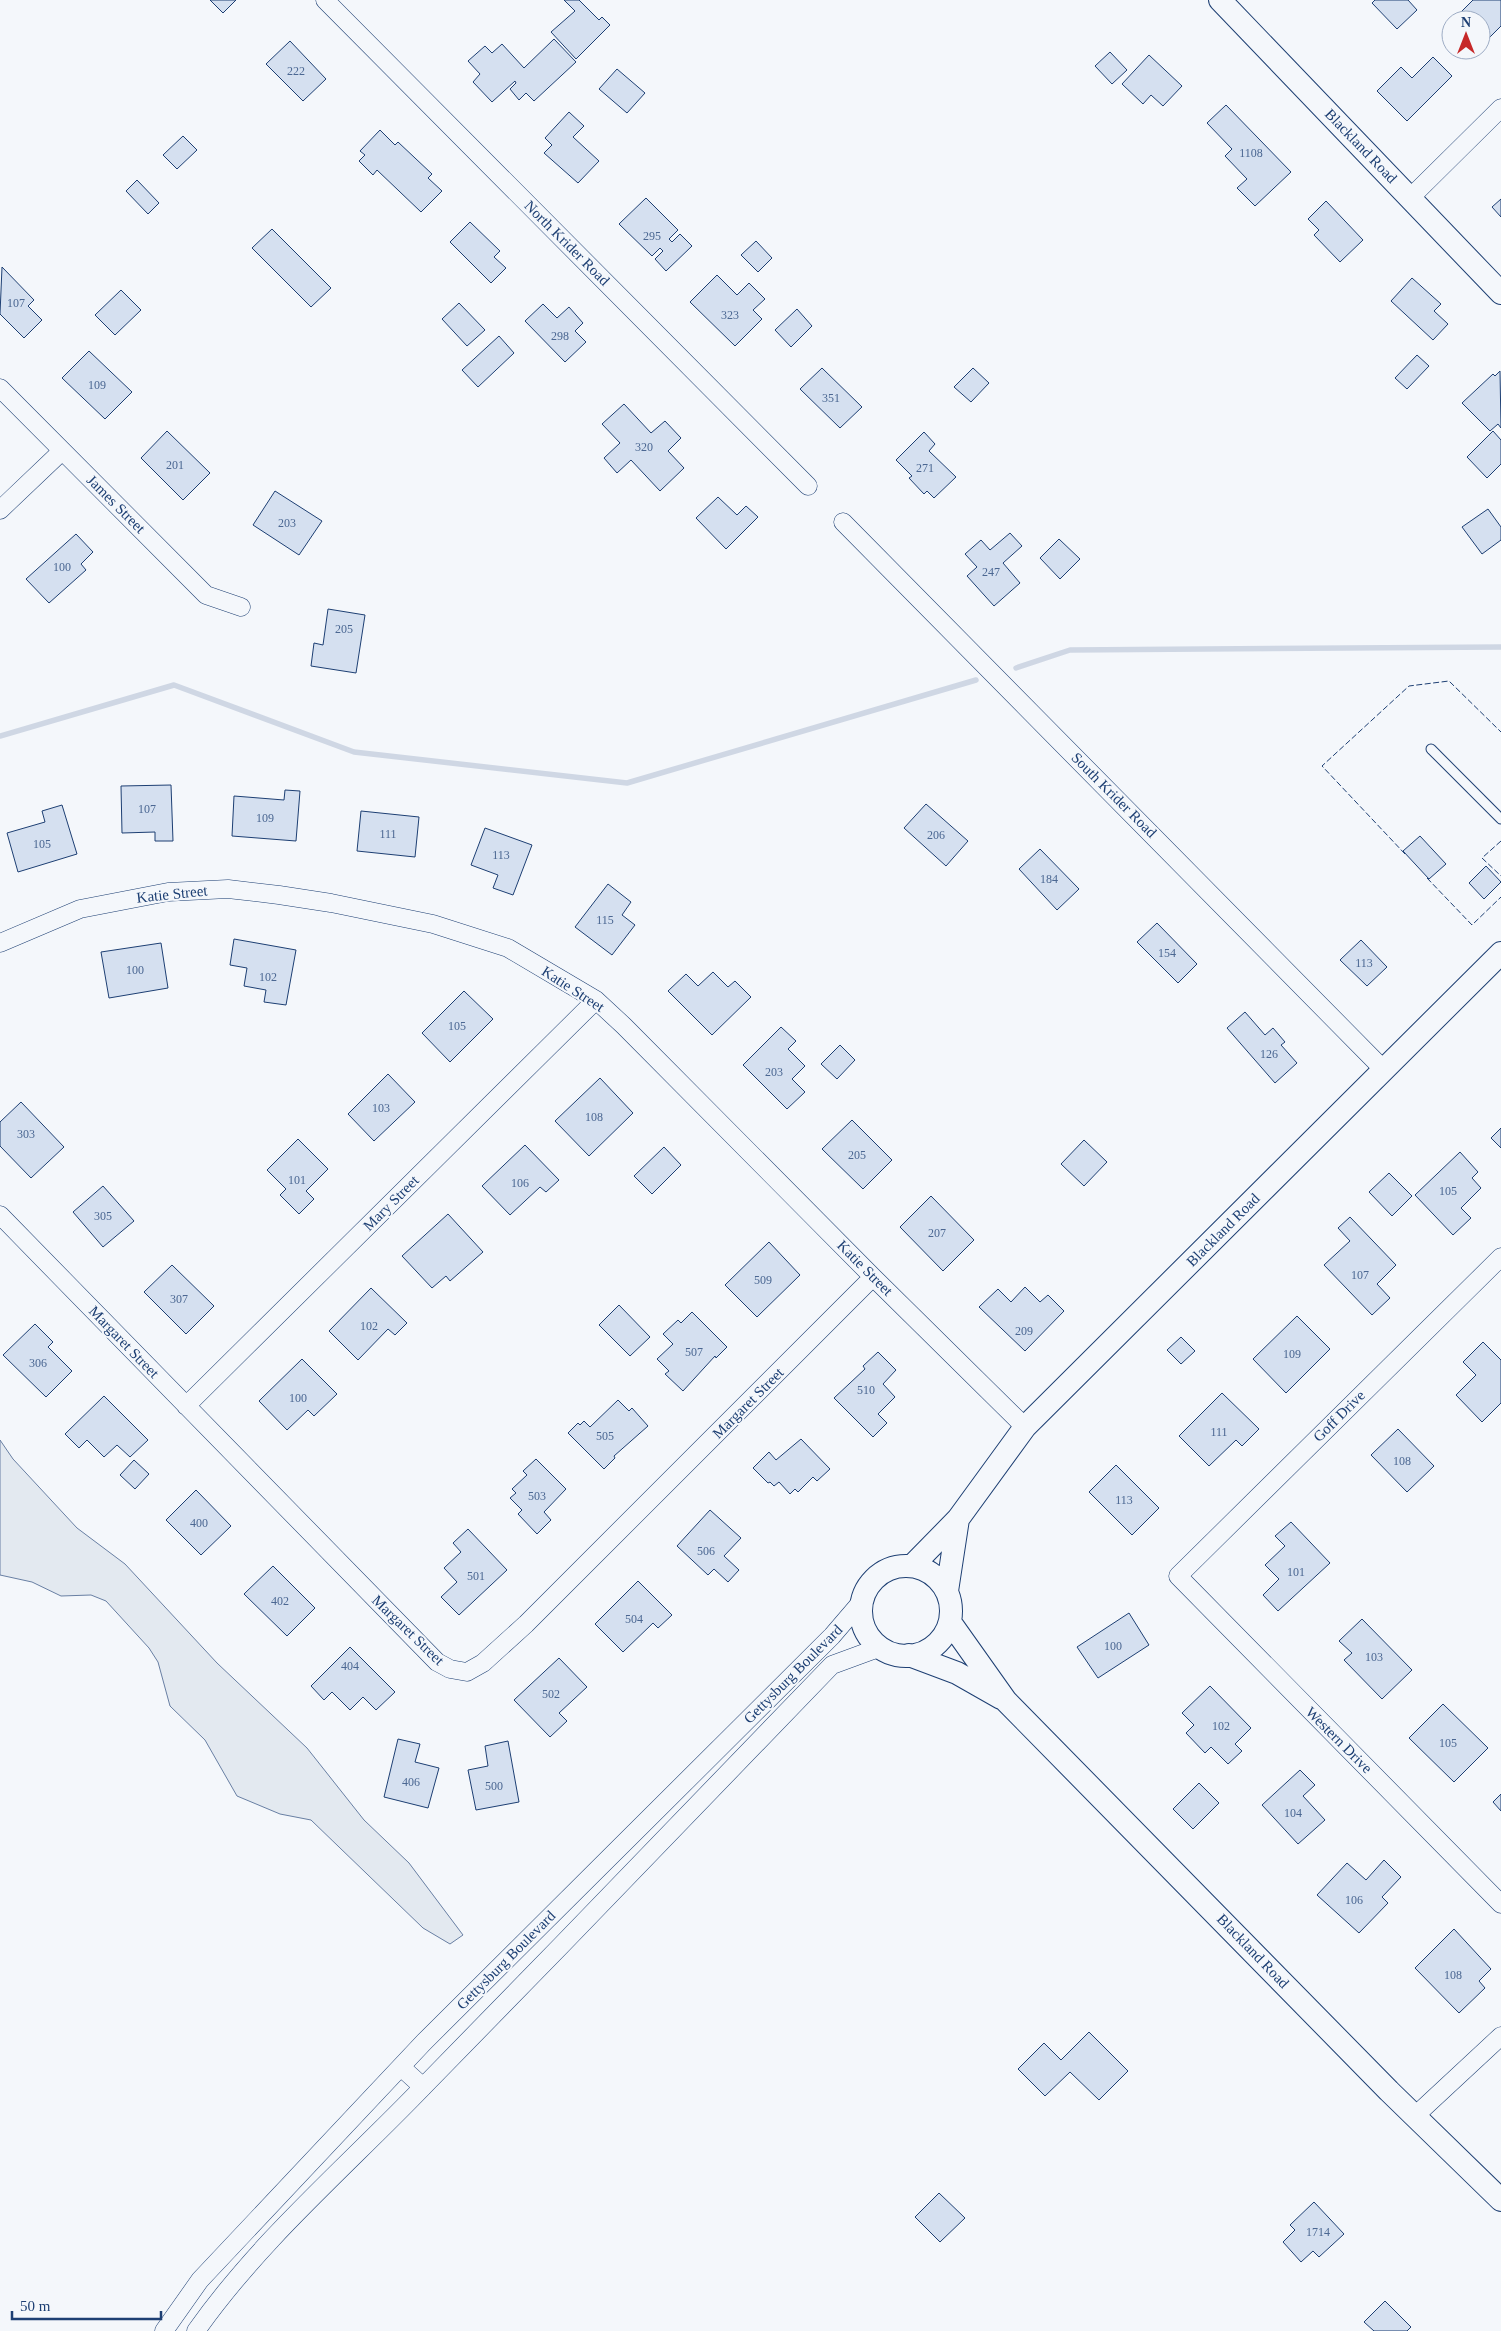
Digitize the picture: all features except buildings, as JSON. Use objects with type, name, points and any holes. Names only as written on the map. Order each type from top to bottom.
[{"type":"street","name":"North Krider Road","points":[[326,0],[808,486]]},
{"type":"street","name":"Blackland Road","points":[[1220,0],[1501,293]]},
{"type":"street","points":[[1410,198],[1501,108]]},
{"type":"street","name":"James Street","points":[[0,388],[206,595],[241,607]]},
{"type":"street","points":[[0,510],[62,450]]},
{"type":"street","name":"South Krider Road","points":[[844,522],[1383,1069]]},
{"type":"street","name":"Katie Street","points":[[0,943],[80,909],[168,892],[228,889],[331,903],[434,924],[508,948],[596,1000],[631,1032],[873,1278],[1025,1427]]},
{"type":"street","name":"Blackland Road","points":[[912,1566],[958,1519],[1025,1427],[1501,953]]},
{"type":"street","name":"Mary Street","points":[[186,1406],[596,1000]]},
{"type":"street","name":"Margaret Street","points":[[0,1215],[437,1662],[450,1669],[467,1672],[483,1663],[526,1624],[873,1278]]},
{"type":"street","name":"Goff Drive","points":[[1178,1576],[1501,1257]]},
{"type":"street","name":"Blackland Road","points":[[947,1591],[958,1519]]},
{"type":"street","points":[[904,1565],[920,1567],[933,1574],[944,1584],[947,1591],[952,1613],[950,1622],[941,1640],[929,1650],[900,1656],[874,1642],[865,1630],[861,1616],[862,1601],[867,1587],[877,1576],[890,1568],[904,1565]]},
{"type":"street","name":"Western Drive","points":[[1178,1576],[1501,1904]]},
{"type":"street","name":"Gettysburg Boulevard","points":[[164,2331],[200,2280],[288,2185],[401,2067],[637,1828],[832,1636],[862,1601]]},
{"type":"street","name":"Blackland Road","points":[[950,1622],[1006,1701],[1389,2091],[1416,2115],[1501,2200]]},
{"type":"street","name":"Gettysburg Boulevard","points":[[196,2331],[211,2310],[264,2247],[423,2087],[832,1665],[881,1647]]},
{"type":"street","name":"Blackland Road","points":[[909,1655],[957,1673],[1006,1701]]},
{"type":"street","points":[[1416,2115],[1501,2036]]},
{"type":"street","points":[[401,2067],[423,2087]]},
{"type":"street","points":[[288,2185],[307,2204]]},
{"type":"lane","points":[[1431,748],[1501,820]]},
{"type":"shaded area","points":[[0,1440],[13,1459],[77,1528],[125,1564],[217,1663],[307,1748],[364,1820],[409,1863],[463,1935],[450,1944],[423,1928],[311,1820],[280,1814],[237,1796],[205,1740],[170,1706],[158,1662],[149,1648],[106,1601],[91,1595],[61,1596],[32,1582],[0,1575]]},
{"type":"waterway","points":[[1016,668],[1070,650],[1501,647]]},
{"type":"waterway","points":[[0,736],[174,685],[354,752],[627,783],[976,680]]},
{"type":"fence","points":[[1405,854],[1322,766],[1409,686],[1449,681],[1501,732]]},
{"type":"fence","points":[[1501,841],[1482,858],[1501,876]]},
{"type":"fence","points":[[1427,878],[1472,925],[1501,897]]}]
